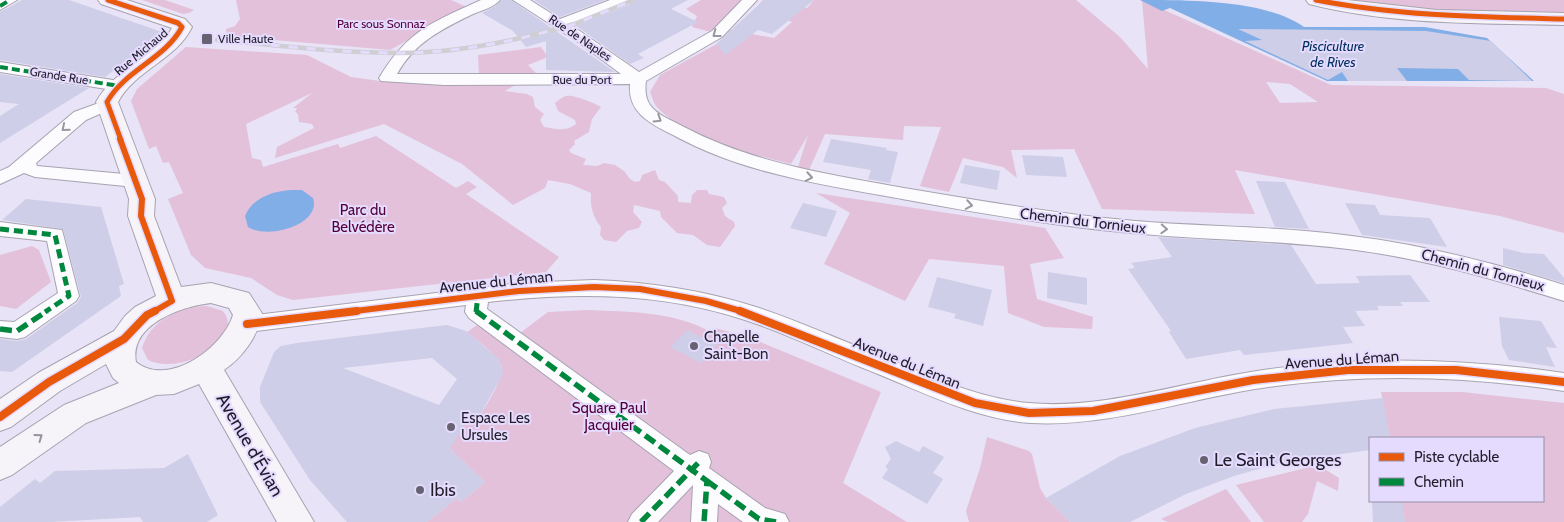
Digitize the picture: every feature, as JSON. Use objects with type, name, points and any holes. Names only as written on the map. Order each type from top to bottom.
[{"type":"street","points":[[0,6],[10,0]]},
{"type":"street","name":"Rue Michaud","points":[[108,0],[178,23],[182,28],[180,33],[170,43],[113,95]]},
{"type":"street","name":"Rue du Port","points":[[493,0],[430,32],[411,45],[401,55],[387,78],[444,80],[638,79],[718,34],[750,0]]},
{"type":"street","name":"Rue de Naples","points":[[520,0],[560,24],[638,79]]},
{"type":"street","points":[[560,24],[623,0]]},
{"type":"street","points":[[1316,0],[1353,7],[1437,16],[1560,18]]},
{"type":"street","name":"Grande Rue","points":[[0,67],[113,95]]},
{"type":"street","name":"Chemin du Tornieux","points":[[638,79],[637,92],[640,100],[646,110],[654,117],[723,154],[781,172],[1041,218],[1136,228],[1280,235],[1395,248],[1465,264],[1564,293]]},
{"type":"street","points":[[0,178],[11,174],[80,116],[113,95],[135,180],[142,199],[141,216],[172,301]]},
{"type":"street","points":[[26,161],[34,172],[135,180]]},
{"type":"street","points":[[0,229],[55,235],[69,296],[16,331],[0,329]]},
{"type":"street","name":"Avenue du Léman","points":[[247,324],[478,296],[594,287],[640,289],[691,297],[752,314],[975,403],[1029,413],[1072,414],[1274,377],[1360,369],[1451,369],[1564,382]]},
{"type":"street","points":[[0,417],[62,374],[124,340],[147,315],[172,301],[202,293],[228,295],[244,306],[247,324],[240,339],[233,347],[206,368],[186,377],[155,382],[75,414],[0,465]]},
{"type":"street","points":[[478,296],[476,312],[699,471],[759,519],[776,522]]},
{"type":"street","points":[[124,340],[119,355],[124,370],[132,377],[155,382]]},
{"type":"street","name":"Avenue d'Évian","points":[[206,368],[296,522]]},
{"type":"street","points":[[641,522],[699,471]]},
{"type":"street","points":[[699,471],[704,522]]},
{"type":"green space","points":[[142,0],[165,0],[194,10],[183,14]]},
{"type":"green space","name":"Parc sous Sonnaz","points":[[236,0],[451,0],[467,7],[390,50],[227,36],[226,29],[235,26],[240,19]]},
{"type":"green space","points":[[701,0],[742,0],[711,32],[692,27],[697,16],[686,9]]},
{"type":"green space","points":[[763,0],[807,8],[814,0],[1076,0],[1120,37],[1148,69],[1142,0],[1331,85],[1546,88],[1564,94],[1564,233],[1500,216],[1235,170],[1255,214],[1102,209],[1074,149],[1011,150],[1017,178],[1003,167],[963,158],[949,192],[920,186],[941,127],[904,126],[903,140],[825,134],[809,170],[798,167],[808,135],[791,164],[757,155],[719,143],[683,127],[656,106],[650,92],[660,75],[724,40],[730,30],[774,38],[792,22],[755,9]],"holes":[[[1266,82],[1290,84],[1318,102],[1280,103]]]},
{"type":"green space","points":[[1347,0],[1564,0],[1564,12],[1418,10]]},
{"type":"green space","name":"Parc du Belvédère","points":[[186,47],[307,55],[351,77],[380,81],[515,85],[505,91],[527,94],[533,97],[535,107],[544,114],[540,120],[544,127],[565,129],[572,127],[576,124],[575,120],[558,111],[555,103],[566,96],[584,99],[601,107],[592,119],[589,132],[574,141],[575,144],[569,150],[571,153],[586,159],[583,165],[597,166],[604,163],[615,165],[635,182],[640,181],[642,175],[655,170],[659,180],[665,182],[678,196],[678,202],[691,203],[692,195],[697,190],[707,190],[709,194],[724,197],[727,203],[722,208],[725,216],[734,222],[735,226],[720,247],[707,245],[693,235],[677,233],[661,217],[660,211],[634,205],[633,212],[642,222],[639,228],[627,231],[616,242],[604,240],[600,235],[601,227],[593,212],[591,193],[570,184],[548,180],[545,188],[513,205],[462,164],[384,124],[275,158],[277,147],[314,128],[312,124],[299,122],[298,114],[295,112],[297,108],[293,108],[312,93],[246,124],[252,158],[261,160],[263,167],[338,144],[340,148],[376,136],[456,188],[468,181],[477,187],[466,194],[559,257],[546,272],[293,300],[277,295],[251,278],[205,268],[191,255],[168,199],[183,193],[169,162],[163,163],[156,146],[149,149],[131,101],[137,89]]},
{"type":"green space","points":[[541,47],[548,57],[528,65],[537,74],[479,74],[478,55]]},
{"type":"green space","points":[[816,193],[1045,228],[1064,258],[1030,264],[1037,299],[1093,317],[1092,329],[1044,327],[1008,313],[1004,266],[929,259],[905,301],[824,264],[850,213]]},
{"type":"green space","points":[[32,246],[39,250],[51,282],[16,309],[0,306],[0,255]]},
{"type":"green space","points":[[207,306],[223,311],[228,323],[225,334],[217,344],[191,360],[161,364],[148,360],[142,348],[146,338],[159,323],[177,312]]},
{"type":"green space","name":"Square Paul Jacquier","points":[[588,310],[635,312],[666,316],[696,325],[711,332],[715,328],[748,337],[881,392],[843,483],[907,522],[427,522],[457,498],[461,502],[485,482],[447,446],[469,417],[477,420],[494,392],[502,370],[495,356],[467,332],[486,319],[512,339],[548,312]]},
{"type":"green space","points":[[1381,392],[1462,392],[1564,403],[1564,522],[1405,522],[1401,502],[1544,502],[1544,437],[1390,437]]},
{"type":"green space","points":[[987,437],[1029,451],[1032,454],[1040,488],[1046,498],[1070,522],[969,522],[966,511],[980,468]]},
{"type":"green space","points":[[1318,465],[1339,478],[1338,491],[1317,481],[1308,514],[1302,522],[1264,522],[1236,485]]},
{"type":"green space","points":[[1226,489],[1251,522],[1168,522],[1161,519]]},
{"type":"water","name":"Pisciculture de Rives","points":[[1140,0],[1227,3],[1270,11],[1304,27],[1425,27],[1487,38],[1534,81],[1327,81],[1170,8],[1162,11]]},
{"type":"water","points":[[302,190],[313,198],[314,208],[309,216],[291,228],[279,231],[257,231],[248,227],[245,216],[253,204],[270,194]]},
{"type":"building","points":[[22,0],[69,0],[162,32],[143,49],[105,77],[0,60],[0,12]]},
{"type":"building","points":[[502,0],[511,0],[615,72],[546,70],[546,41],[526,47],[513,31],[482,13]]},
{"type":"building","points":[[534,0],[605,0],[560,17]]},
{"type":"building","points":[[632,0],[688,0],[671,9],[698,22],[638,54],[644,58],[630,64],[575,25],[629,5]]},
{"type":"building","points":[[764,0],[814,0],[772,34],[758,30],[725,55],[716,44]]},
{"type":"building","name":"Pisciculture de Rives","points":[[1238,29],[1426,31],[1491,41],[1532,81],[1469,80],[1458,69],[1397,68],[1407,81],[1348,81],[1342,72],[1328,80],[1245,41],[1262,40]]},
{"type":"building","points":[[0,74],[89,88],[0,143],[0,116],[19,104],[0,102]]},
{"type":"building","points":[[831,139],[887,148],[886,150],[898,152],[890,183],[868,179],[871,170],[823,162]]},
{"type":"building","points":[[1022,155],[1063,157],[1067,177],[1026,175]]},
{"type":"building","points":[[965,165],[1000,171],[997,190],[960,183]]},
{"type":"building","points":[[1256,181],[1285,182],[1309,229],[1275,227]]},
{"type":"building","points":[[26,199],[101,207],[124,284],[119,286],[121,296],[12,372],[0,371],[0,339],[17,341],[26,339],[77,303],[81,297],[63,229],[2,220]]},
{"type":"building","points":[[803,203],[837,211],[826,237],[790,228]]},
{"type":"building","points":[[1345,203],[1375,205],[1380,215],[1430,218],[1447,247],[1362,235]]},
{"type":"building","points":[[1158,237],[1291,245],[1316,284],[1360,283],[1356,276],[1410,275],[1430,302],[1400,302],[1403,306],[1377,306],[1379,310],[1355,311],[1365,326],[1343,327],[1353,343],[1244,355],[1240,350],[1186,359],[1169,332],[1171,331],[1128,269],[1135,268],[1131,263],[1172,257]]},
{"type":"building","points":[[1503,248],[1524,253],[1544,254],[1564,278],[1564,283],[1503,265]]},
{"type":"building","points":[[1048,272],[1087,278],[1087,305],[1047,298]]},
{"type":"building","points":[[937,277],[992,290],[983,326],[954,318],[956,314],[928,307]]},
{"type":"building","points":[[1499,317],[1541,321],[1557,348],[1546,347],[1555,367],[1509,360],[1502,346]]},
{"type":"building","points":[[447,325],[466,331],[499,359],[503,374],[477,420],[469,417],[450,449],[485,482],[461,502],[457,498],[427,522],[347,522],[310,480],[260,402],[260,387],[274,352],[281,346]],"holes":[[[432,358],[457,379],[439,405],[343,368]]]},
{"type":"building","name":"Chapelle Saint-Bon","points":[[687,330],[717,345],[701,363],[670,347]]},
{"type":"building","name":"Le Saint Georges","points":[[1383,398],[1390,437],[1369,437],[1369,450],[1283,462],[1234,476],[1186,494],[1130,522],[1070,522],[1046,498],[1120,456],[1195,428],[1274,409]]},
{"type":"building","points":[[896,441],[919,452],[923,446],[944,457],[933,473],[943,479],[927,504],[882,478],[888,469],[885,467],[891,459],[885,447]]},
{"type":"building","points":[[188,454],[218,515],[207,522],[143,522],[140,517],[50,522],[0,522],[0,507],[35,479],[40,483],[55,471],[164,468]]},
{"type":"building","points":[[1372,502],[1402,502],[1405,522],[1373,522]]},
{"type":"railway","points":[[567,27],[634,0]]},
{"type":"railway","points":[[217,40],[353,52],[399,53],[443,51],[487,45],[531,36],[574,24]]},
{"type":"marked path","points":[[0,6],[10,0]]},
{"type":"marked path","points":[[0,67],[119,86]]},
{"type":"marked path","points":[[0,229],[55,235],[69,296],[17,331],[0,329]]},
{"type":"marked path","points":[[478,296],[476,312],[707,481],[704,522]]},
{"type":"marked path","points":[[641,522],[699,462]]},
{"type":"marked path","points":[[707,481],[759,519],[776,522]]},
{"type":"cycle path","points":[[0,417],[49,382],[124,339],[147,315],[172,301],[141,216],[142,199],[107,102],[122,82],[169,45],[182,27],[178,23],[108,0]]},
{"type":"cycle path","points":[[1316,0],[1353,7],[1437,16],[1564,19]]},
{"type":"cycle path","points":[[247,324],[519,291],[594,287],[640,289],[706,301],[752,314],[975,403],[1029,413],[1093,411],[1253,380],[1348,370],[1456,370],[1564,382]]},
{"type":"place","name":"Ville Haute","points":[[207,39]]},
{"type":"place","name":"Chapelle Saint-Bon","points":[[694,346]]},
{"type":"place","name":"Espace Les Ursules","points":[[451,427]]},
{"type":"place","name":"Le Saint Georges","points":[[1204,460]]},
{"type":"place","name":"Ibis","points":[[420,490]]}]
